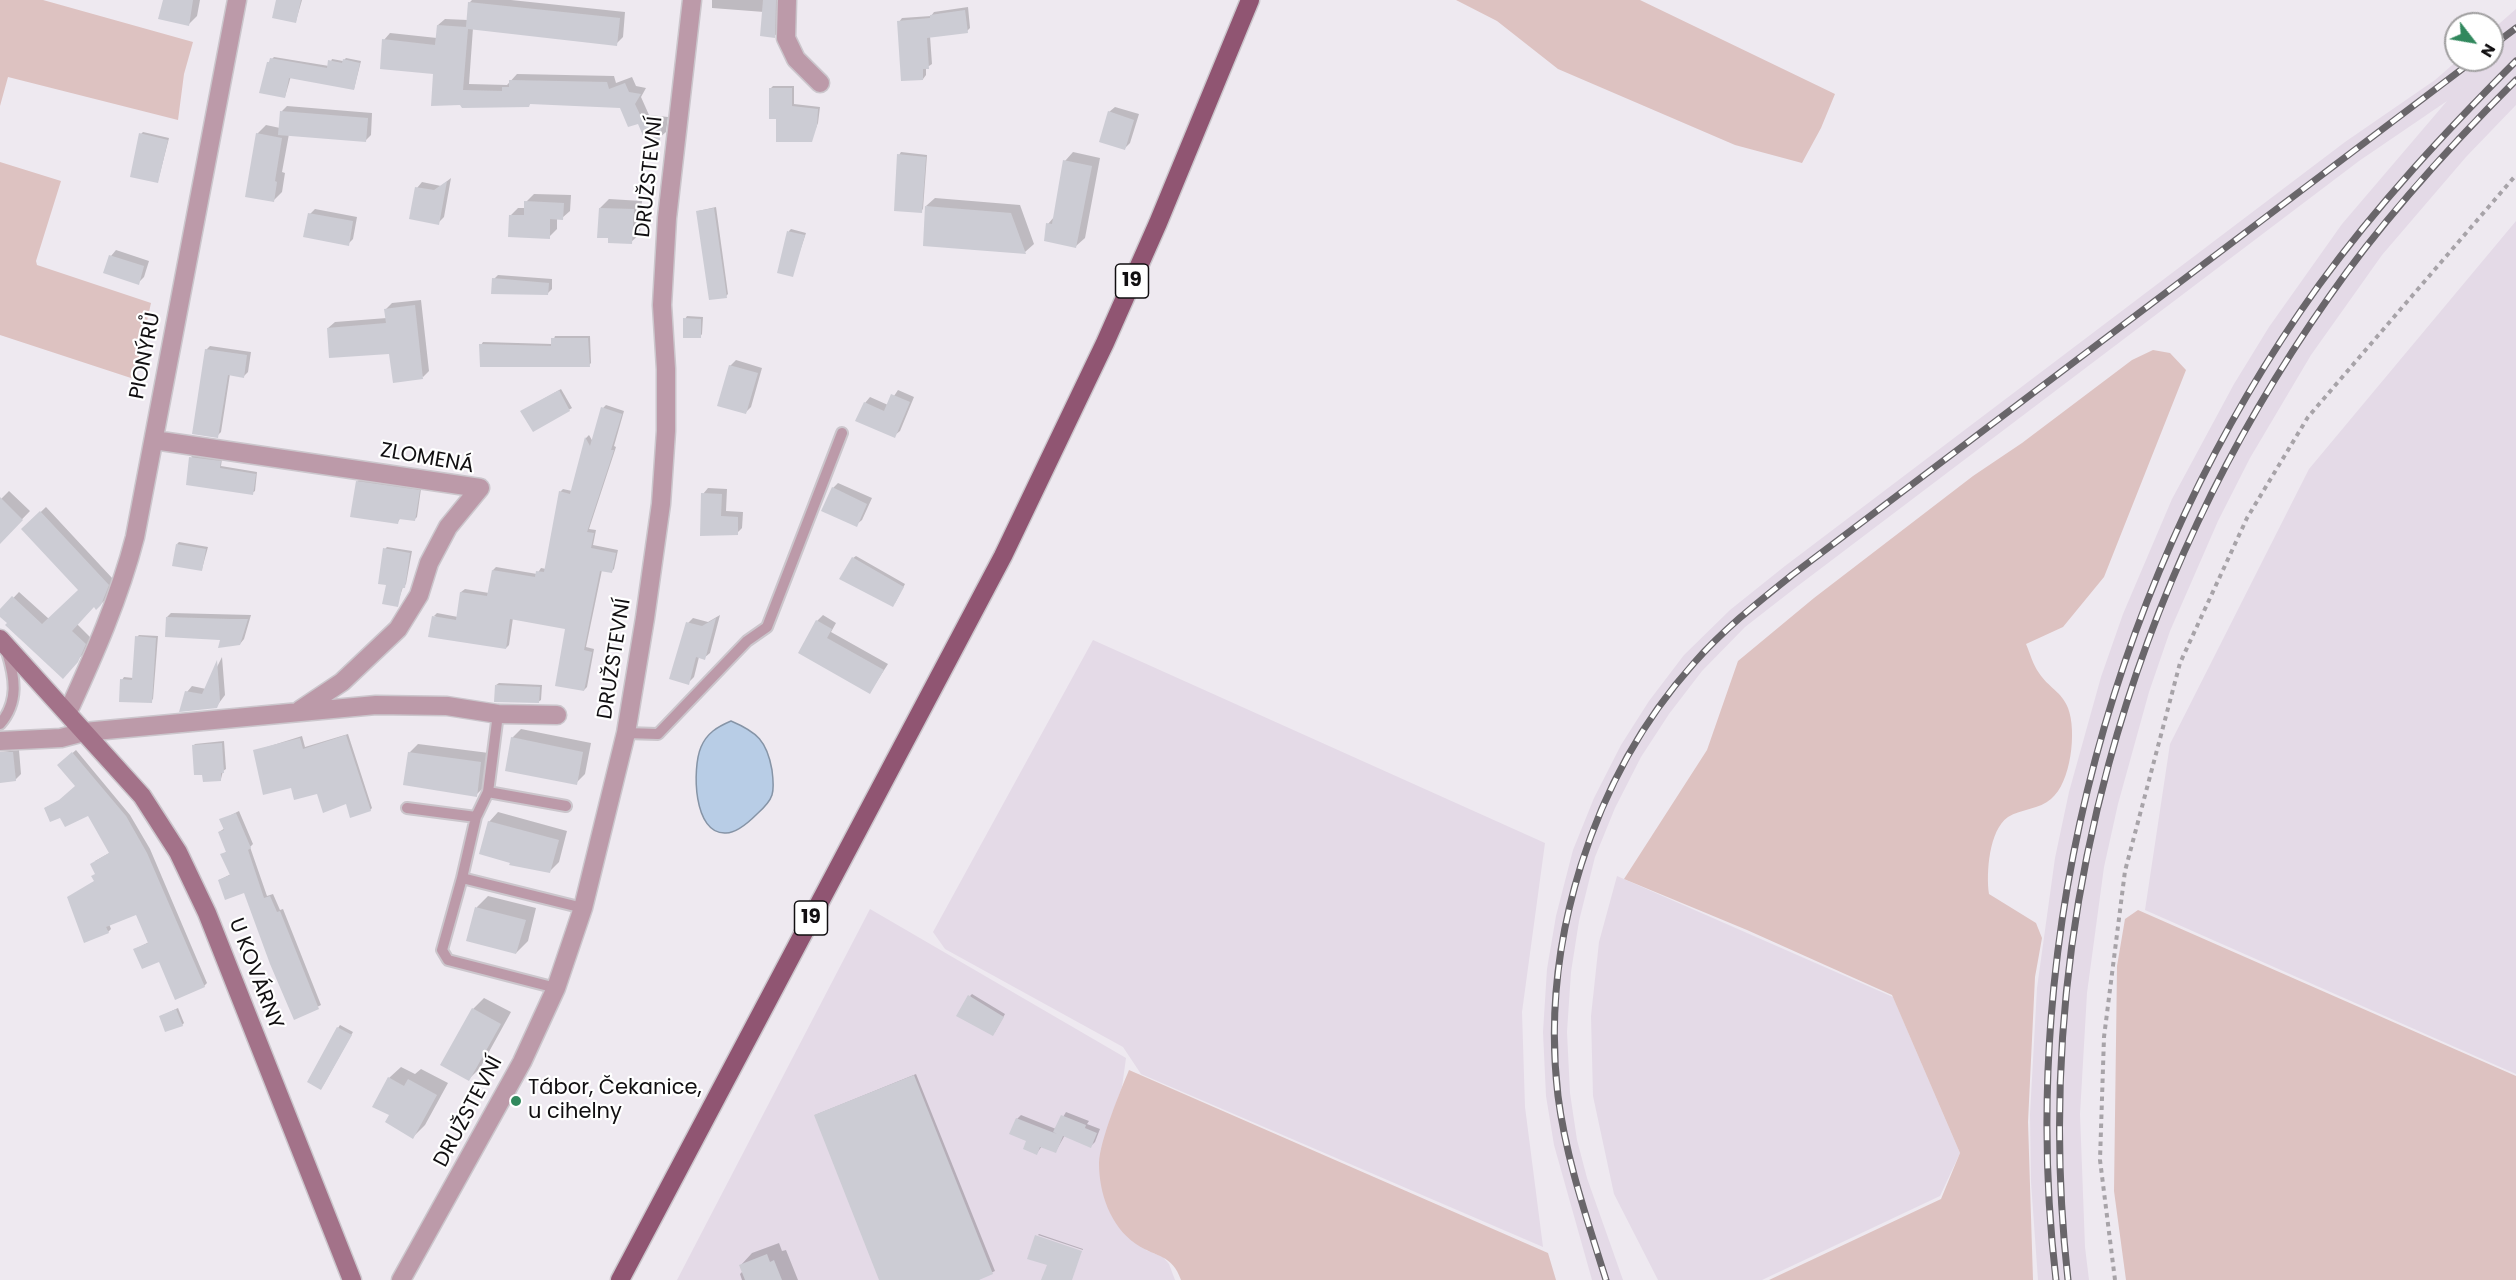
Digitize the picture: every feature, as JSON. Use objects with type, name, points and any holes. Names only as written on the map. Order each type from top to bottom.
[{"type":"main road","name":"19","points":[[620,1280],[1003,556],[1115,321],[1250,0]]},
{"type":"street","name":"PIONÝRŮ","points":[[68,712],[105,631],[126,571],[237,0]]},
{"type":"street","name":"DRUŽSTEVNÍ","points":[[401,1280],[522,1062],[555,988],[583,908],[626,733],[644,630],[661,504],[666,400],[662,305],[667,218],[692,0]]},
{"type":"street","points":[[787,0],[786,38],[796,59],[820,83]]},
{"type":"street","name":"ZLOMENÁ","points":[[153,440],[480,488],[448,527],[429,563],[419,595],[398,628],[342,682],[300,711]]},
{"type":"street","name":"U KOVÁRNY","points":[[2,641],[142,796],[178,852],[207,912],[352,1280]]},
{"type":"street","name":"ZLOMENÁ","points":[[0,741],[61,738],[84,732],[376,705],[447,706],[498,714],[557,715]]},
{"type":"lane","points":[[626,733],[658,734],[747,641],[767,627],[842,433]]},
{"type":"lane","points":[[0,724],[6,717],[15,696],[14,674],[2,641]]},
{"type":"lane","points":[[498,714],[488,792],[476,817],[442,951],[448,960],[555,988]]},
{"type":"lane","points":[[488,792],[566,806]]},
{"type":"lane","points":[[406,808],[476,817]]},
{"type":"lane","points":[[462,878],[583,908]]},
{"type":"path","points":[[2115,1280],[2100,1160],[2104,1037],[2125,871],[2180,663],[2247,518],[2308,417],[2516,175]]},
{"type":"shaded area","points":[[0,0],[43,0],[193,42],[184,74],[178,120],[8,77],[0,106]]},
{"type":"shaded area","points":[[1456,0],[1640,0],[1835,94],[1821,128],[1802,163],[1735,145],[1558,69],[1497,21]]},
{"type":"shaded area","points":[[2516,9],[2516,105],[2466,157],[2382,255],[2311,355],[2250,458],[2218,521],[2170,631],[2149,692],[2118,804],[2104,867],[2087,993],[2080,1114],[2085,1247],[2089,1280],[2038,1280],[2031,1182],[2030,1114],[2037,988],[2055,858],[2069,792],[2101,677],[2123,614],[2172,499],[2234,384],[2269,327],[2342,224],[2447,101],[2359,161],[1745,627],[1702,671],[1669,714],[1641,757],[1615,808],[1595,857],[1579,921],[1571,972],[1567,1032],[1570,1093],[1577,1140],[1587,1178],[1623,1280],[1592,1280],[1554,1145],[1546,1096],[1543,1032],[1547,969],[1556,916],[1573,850],[1594,798],[1621,745],[1649,701],[1684,655],[1730,610],[2345,142],[2444,72],[2504,72],[2504,20]]},
{"type":"shaded area","points":[[0,162],[61,181],[36,261],[37,265],[151,303],[134,379],[0,335]]},
{"type":"shaded area","points":[[2516,221],[2516,1074],[2145,910],[2170,744],[2309,469]]},
{"type":"shaded area","points":[[2153,350],[2170,353],[2186,370],[2104,577],[2063,627],[2026,644],[2037,670],[2068,708],[2071,718],[2072,743],[2068,769],[2058,791],[2051,799],[2041,805],[2013,814],[2002,823],[1990,852],[1989,894],[2036,923],[2042,938],[2035,977],[2028,1122],[2033,1280],[1769,1280],[1941,1199],[1960,1153],[1892,995],[1747,930],[1624,879],[1707,750],[1738,661],[1814,598],[1973,476],[2022,443],[2132,360]]},
{"type":"shaded area","points":[[1093,640],[1545,843],[1522,1012],[1525,1107],[1543,1247],[1141,1074],[1123,1047],[945,949],[933,932]]},
{"type":"shaded area","points":[[1617,876],[1893,997],[1960,1153],[1940,1196],[1762,1280],[1658,1280],[1614,1194],[1593,1096],[1591,1016],[1599,942]]},
{"type":"shaded area","points":[[870,909],[1126,1058],[1122,1087],[1112,1115],[1146,1250],[1163,1257],[1169,1264],[1175,1280],[677,1280]]},
{"type":"shaded area","points":[[2138,910],[2516,1076],[2516,1280],[2126,1280],[2114,1191],[2117,966],[2125,919]]},
{"type":"shaded area","points":[[1129,1070],[1548,1253],[1556,1280],[1181,1280],[1173,1265],[1136,1244],[1119,1228],[1108,1208],[1101,1186],[1100,1153],[1111,1116]]},
{"type":"water","points":[[731,721],[748,729],[764,745],[770,760],[773,784],[770,800],[763,809],[743,826],[726,833],[715,831],[701,812],[696,770],[701,747],[706,738],[717,728]]},
{"type":"building","points":[[163,0],[193,0],[189,26],[158,19]]},
{"type":"building","points":[[276,0],[301,0],[296,23],[272,18]]},
{"type":"building","points":[[763,0],[776,0],[775,38],[760,36]]},
{"type":"building","points":[[468,2],[620,18],[617,46],[468,29],[463,90],[502,91],[502,87],[509,87],[509,80],[607,82],[609,89],[625,83],[629,92],[641,94],[635,104],[643,121],[662,123],[660,140],[644,138],[638,124],[628,127],[620,108],[530,104],[529,107],[431,106],[433,74],[380,69],[382,39],[435,45],[437,25],[466,27]]},
{"type":"building","points":[[965,10],[968,33],[927,38],[929,69],[923,69],[923,80],[901,81],[897,21],[930,18],[930,15]]},
{"type":"building","points":[[270,58],[327,68],[328,60],[342,63],[343,59],[360,63],[354,90],[289,78],[285,98],[259,93]]},
{"type":"building","points":[[769,88],[792,88],[792,106],[818,109],[817,126],[812,142],[776,142],[776,119],[769,119]]},
{"type":"building","points":[[280,111],[368,118],[366,142],[278,135]]},
{"type":"building","points":[[1108,111],[1134,120],[1125,150],[1099,142]]},
{"type":"building","points":[[139,133],[168,140],[158,183],[130,177]]},
{"type":"building","points":[[256,133],[282,138],[274,202],[245,197]]},
{"type":"building","points":[[897,154],[926,157],[922,213],[894,211]]},
{"type":"building","points":[[1063,160],[1092,166],[1076,248],[1044,241],[1046,223],[1052,224]]},
{"type":"building","points":[[447,181],[439,225],[409,219],[415,187],[434,190]]},
{"type":"building","points":[[524,201],[564,203],[563,220],[550,219],[550,239],[508,237],[509,215],[524,215]]},
{"type":"building","points":[[925,206],[1011,213],[1026,254],[923,246]]},
{"type":"building","points":[[599,208],[634,209],[632,244],[608,243],[608,238],[597,238]]},
{"type":"building","points":[[714,208],[727,298],[709,300],[696,211]]},
{"type":"building","points":[[308,213],[353,221],[349,246],[303,237]]},
{"type":"building","points":[[787,231],[805,235],[793,277],[777,273]]},
{"type":"building","points":[[109,255],[144,266],[139,285],[103,273]]},
{"type":"building","points":[[492,278],[549,283],[548,295],[491,294]]},
{"type":"building","points":[[415,305],[423,379],[393,383],[389,354],[329,358],[327,328],[386,323],[384,309]]},
{"type":"building","points":[[683,318],[701,319],[701,338],[683,338]]},
{"type":"building","points":[[551,338],[588,338],[590,367],[480,367],[479,344],[551,346]]},
{"type":"building","points":[[205,349],[247,355],[244,378],[228,375],[218,438],[192,434]]},
{"type":"building","points":[[729,365],[758,373],[746,414],[717,406]]},
{"type":"building","points":[[559,390],[570,411],[533,432],[520,411]]},
{"type":"building","points":[[891,394],[910,402],[895,438],[855,421],[864,402],[884,411]]},
{"type":"building","points":[[601,407],[622,414],[611,450],[614,450],[587,532],[594,533],[591,548],[616,553],[612,573],[600,571],[584,650],[592,652],[584,691],[555,686],[565,629],[510,619],[506,649],[428,637],[432,616],[456,620],[460,592],[487,596],[492,570],[535,577],[536,571],[544,572],[559,491],[570,494],[585,437],[590,446]]},
{"type":"building","points":[[189,457],[221,461],[220,468],[256,474],[253,495],[186,485]]},
{"type":"building","points":[[356,481],[420,490],[415,521],[399,519],[398,524],[350,517]]},
{"type":"building","points":[[832,487],[867,504],[857,527],[821,511]]},
{"type":"building","points":[[701,493],[722,494],[721,516],[738,517],[738,535],[700,536]]},
{"type":"building","points":[[0,497],[23,520],[0,544]]},
{"type":"building","points":[[40,511],[109,585],[101,605],[96,610],[94,607],[72,631],[86,644],[78,662],[63,679],[5,625],[7,623],[0,617],[0,609],[12,596],[42,624],[78,590],[21,529]]},
{"type":"building","points":[[176,544],[206,549],[202,571],[172,566]]},
{"type":"building","points":[[383,548],[410,553],[405,588],[402,588],[398,607],[382,604],[386,585],[378,584]]},
{"type":"building","points":[[852,557],[904,587],[893,607],[839,579]]},
{"type":"building","points":[[166,617],[248,619],[240,645],[218,648],[220,640],[165,637]]},
{"type":"building","points":[[716,618],[705,660],[696,657],[689,685],[669,679],[686,622],[702,626]]},
{"type":"building","points":[[816,620],[832,629],[827,638],[884,670],[870,694],[798,653]]},
{"type":"building","points":[[135,636],[156,638],[152,703],[119,702],[120,679],[132,680]]},
{"type":"building","points":[[217,660],[220,701],[217,708],[179,712],[185,691],[202,694]]},
{"type":"building","points":[[495,685],[540,687],[539,703],[494,702]]},
{"type":"building","points":[[346,735],[371,811],[350,818],[346,804],[323,813],[317,794],[294,800],[291,788],[263,795],[253,750],[300,738],[303,749]]},
{"type":"building","points":[[511,737],[583,752],[577,785],[505,771]]},
{"type":"building","points":[[222,743],[224,773],[221,773],[221,781],[203,782],[202,775],[194,775],[192,745]]},
{"type":"building","points":[[0,752],[13,752],[16,781],[0,783]]},
{"type":"building","points":[[72,752],[126,816],[147,853],[205,987],[175,1000],[159,962],[142,969],[133,949],[148,943],[136,915],[106,927],[109,933],[84,943],[67,897],[94,881],[91,876],[95,874],[90,864],[109,853],[88,816],[65,827],[60,818],[50,822],[44,808],[59,800],[75,786],[57,765]]},
{"type":"building","points":[[408,752],[481,762],[477,797],[403,785]]},
{"type":"building","points":[[236,813],[251,848],[248,850],[264,898],[270,896],[277,912],[280,911],[319,1009],[294,1020],[270,964],[244,893],[225,900],[218,880],[230,875],[220,854],[226,852],[218,832],[224,830],[219,819]]},
{"type":"building","points":[[488,821],[559,840],[550,873],[509,865],[510,863],[479,854]]},
{"type":"building","points":[[475,907],[526,920],[516,954],[466,941]]},
{"type":"building","points":[[968,995],[1004,1017],[993,1036],[956,1016]]},
{"type":"building","points":[[472,1008],[501,1024],[469,1081],[440,1065]]},
{"type":"building","points":[[176,1009],[183,1026],[165,1032],[159,1016]]},
{"type":"building","points":[[337,1027],[352,1035],[321,1090],[307,1082]]},
{"type":"building","points":[[914,1075],[993,1274],[979,1280],[879,1280],[814,1115]]},
{"type":"building","points":[[388,1077],[404,1086],[408,1079],[437,1095],[413,1139],[385,1122],[389,1115],[372,1107]]},
{"type":"building","points":[[1061,1115],[1086,1125],[1085,1128],[1097,1133],[1091,1148],[1063,1136],[1056,1153],[1040,1147],[1037,1155],[1023,1149],[1026,1141],[1009,1134],[1016,1118],[1057,1134],[1053,1132]]},
{"type":"building","points":[[1035,1235],[1082,1251],[1072,1280],[1041,1280],[1047,1265],[1027,1259]]},
{"type":"building","points":[[767,1254],[770,1262],[774,1260],[782,1280],[745,1280],[739,1265]]},
{"type":"railway","points":[[2504,37],[2516,28]]},
{"type":"railway","points":[[2056,1280],[2047,1149],[2051,1018],[2067,887],[2096,758],[2135,632],[2186,511],[2247,395],[2319,285],[2413,169],[2516,61]]},
{"type":"railway","points":[[1606,1280],[1578,1189],[1566,1143],[1558,1096],[1554,1038],[1557,980],[1566,922],[1581,865],[1601,810],[1627,757],[1658,708],[1694,663],[1753,606],[2458,72]]},
{"type":"railway","points":[[2068,1280],[2060,1149],[2064,1019],[2080,891],[2108,765],[2148,642],[2198,522],[2258,407],[2329,297],[2371,240],[2417,185],[2516,80]]},
{"type":"place","name":"Tábor, Čekanice, u cihelny","points":[[516,1101]]}]
